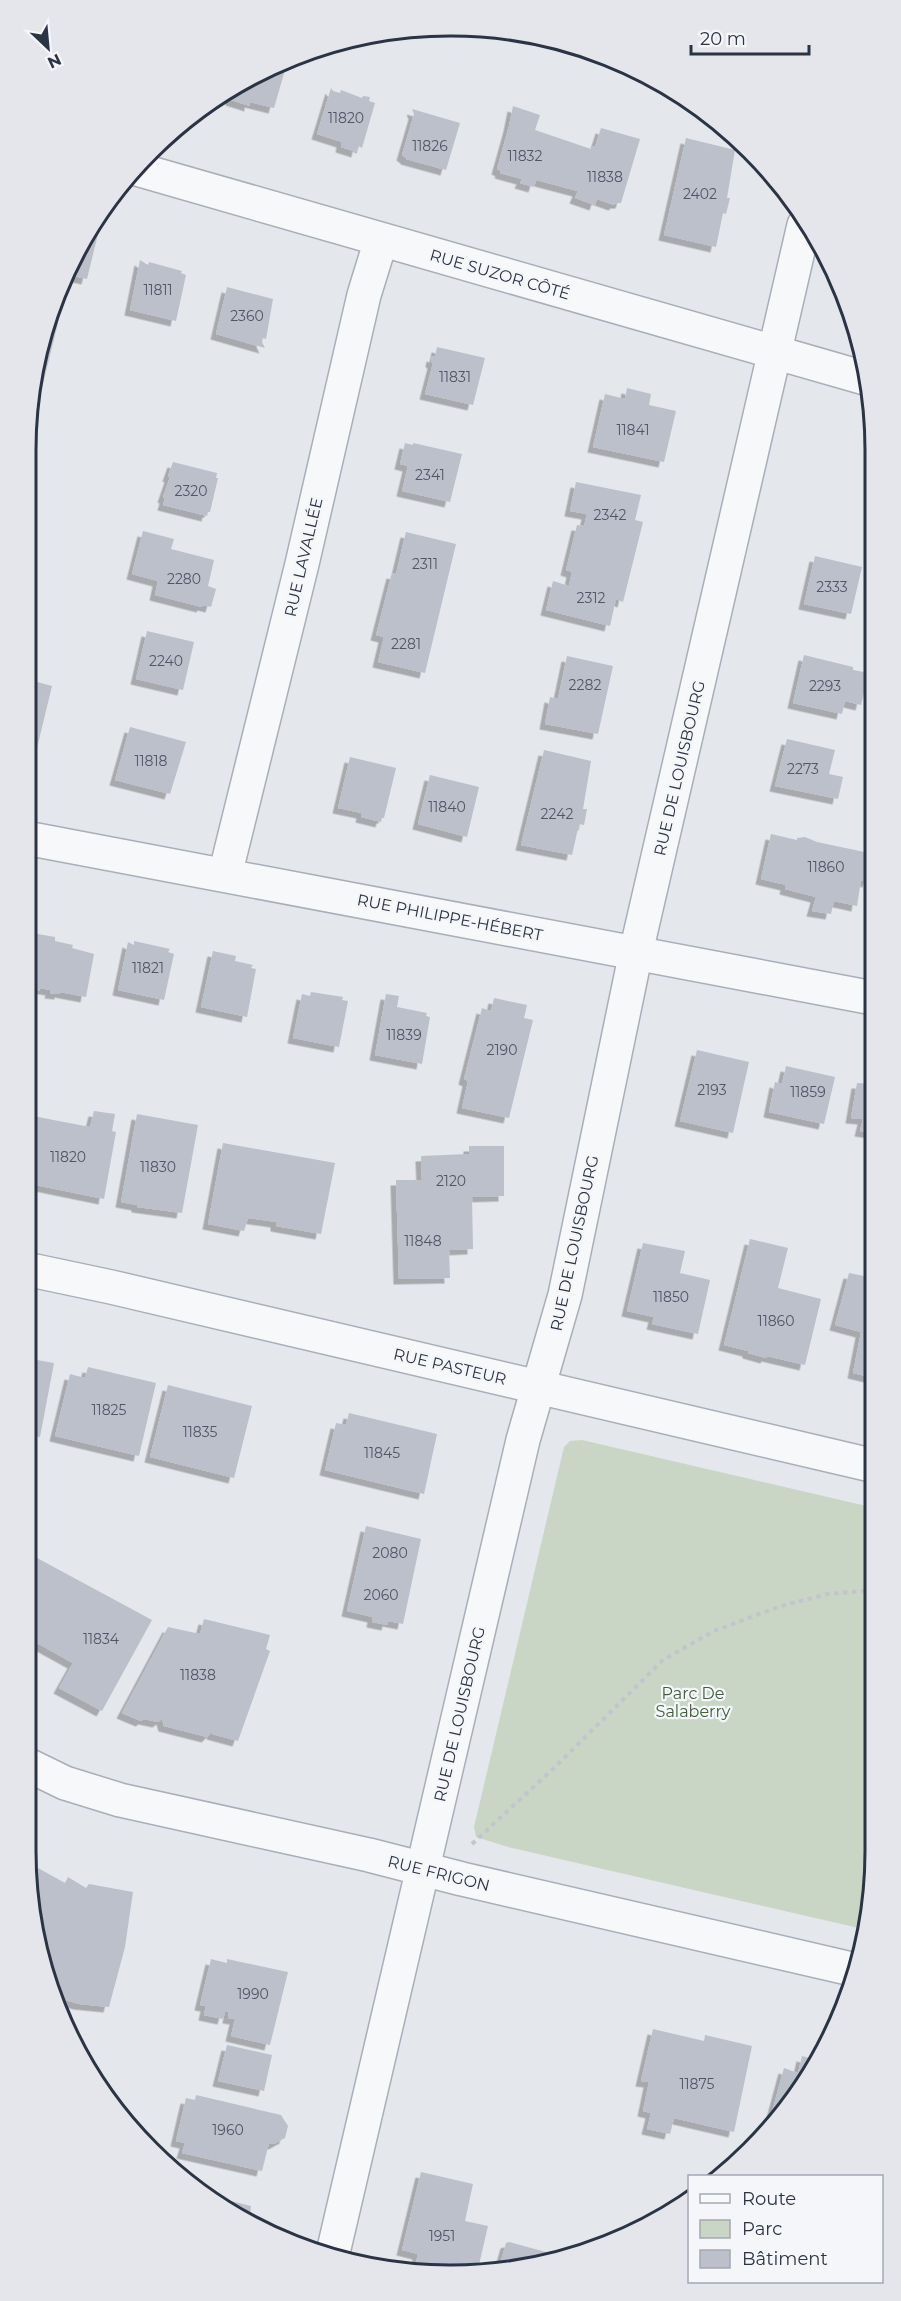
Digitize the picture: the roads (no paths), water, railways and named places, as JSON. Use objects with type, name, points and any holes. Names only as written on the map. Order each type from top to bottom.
[{"type":"street","name":"RUE SUZOR CÔTÉ","points":[[144,171],[858,376]]},
{"type":"street","name":"RUE DE LOUISBOURG","points":[[334,2248],[523,1440],[565,1295],[636,952],[802,232]]},
{"type":"street","name":"RUE LAVALLÉE","points":[[225,875],[302,564],[364,295],[381,240]]},
{"type":"street","name":"RUE PHILIPPE-HÉBERT","points":[[36,840],[865,996]]},
{"type":"street","name":"RUE PASTEUR","points":[[36,1271],[865,1464]]},
{"type":"street","name":"RUE FRIGON","points":[[36,1769],[65,1783],[120,1800],[369,1855],[423,1870],[848,1968]]},
{"type":"park label","name":"Parc De Salaberry","points":[[693,1702]]}]
